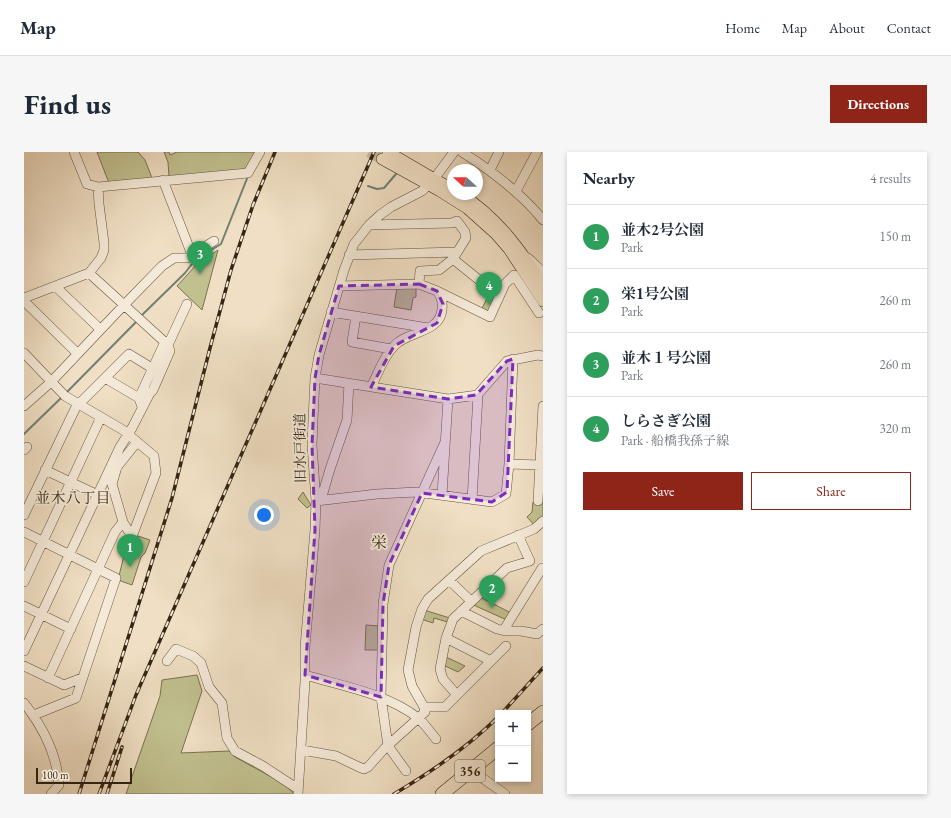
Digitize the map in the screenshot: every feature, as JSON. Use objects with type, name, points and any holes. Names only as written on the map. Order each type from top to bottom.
[{"type":"highway","points":[[531,722],[543,712]]},
{"type":"highway","name":"356","points":[[447,792],[495,750]]},
{"type":"main road","points":[[385,156],[431,182],[447,187]]},
{"type":"main road","points":[[431,182],[440,191],[467,208],[509,249],[543,301]]},
{"type":"main road","points":[[469,200],[503,229],[524,255],[543,285]]},
{"type":"street","points":[[74,152],[87,184],[98,187],[248,173],[260,152]]},
{"type":"street","name":"旧水戸街道","points":[[298,791],[306,675],[305,647],[318,500],[312,445],[315,378],[319,355],[339,286],[354,244],[369,225],[390,207],[422,190],[431,182],[454,152]]},
{"type":"street","points":[[462,152],[490,170],[542,215]]},
{"type":"street","points":[[490,170],[499,152]]},
{"type":"street","points":[[516,192],[537,152]]},
{"type":"street","points":[[163,180],[192,255]]},
{"type":"street","points":[[77,353],[24,300],[89,273],[96,265],[104,250],[98,204],[98,187]]},
{"type":"street","points":[[369,225],[452,223],[457,220],[467,208]]},
{"type":"street","points":[[419,284],[420,271],[439,270],[455,256],[466,238],[465,232],[457,220]]},
{"type":"street","points":[[24,406],[51,382],[77,353],[162,266],[174,258],[187,258],[214,241]]},
{"type":"street","points":[[349,255],[455,256],[499,296]]},
{"type":"street","points":[[524,255],[543,272]]},
{"type":"street","points":[[24,652],[98,495],[132,428],[140,403],[153,390],[156,371],[170,351],[168,345],[89,273]]},
{"type":"street","points":[[339,286],[419,284],[490,316],[505,284],[514,275],[539,313]]},
{"type":"street","points":[[56,286],[100,329]]},
{"type":"street","points":[[371,387],[391,349],[401,340],[437,323],[442,314],[443,304],[437,291]]},
{"type":"street","points":[[168,345],[187,304]]},
{"type":"street","points":[[331,312],[428,328]]},
{"type":"street","points":[[356,316],[352,342],[391,349]]},
{"type":"street","points":[[24,353],[63,394],[128,434],[154,456],[156,473],[133,534],[129,532],[123,522],[112,484],[117,466],[137,442]]},
{"type":"street","points":[[25,512],[76,407],[130,354],[156,371]]},
{"type":"street","points":[[472,500],[478,395],[507,361],[538,355],[543,356]]},
{"type":"street","points":[[349,383],[347,420],[318,500],[377,494],[417,492],[492,502],[506,494],[509,464],[513,359]]},
{"type":"street","points":[[105,378],[140,403]]},
{"type":"street","points":[[315,378],[448,399],[478,395]]},
{"type":"street","points":[[442,495],[448,399]]},
{"type":"street","points":[[538,501],[543,406]]},
{"type":"street","points":[[24,582],[101,417]]},
{"type":"street","points":[[406,771],[388,746],[381,697],[383,604],[389,565],[445,442]]},
{"type":"street","points":[[509,464],[540,465]]},
{"type":"street","points":[[45,470],[98,495]]},
{"type":"street","points":[[302,750],[336,756],[364,769],[368,767],[388,746],[419,719],[425,712],[424,707],[412,686],[408,670],[413,639],[422,609],[428,599],[481,551],[497,545],[518,534],[534,529],[543,521]]},
{"type":"street","points":[[48,678],[116,532],[123,522]]},
{"type":"street","points":[[24,532],[116,578],[76,698],[34,715]]},
{"type":"street","points":[[505,631],[505,628],[542,568],[530,561],[518,534]]},
{"type":"street","points":[[457,695],[443,679],[440,669],[446,638],[453,619],[507,568],[530,561]]},
{"type":"street","points":[[450,580],[471,601]]},
{"type":"street","points":[[24,606],[71,629]]},
{"type":"street","points":[[460,611],[497,629],[505,631],[520,631],[537,634],[543,630]]},
{"type":"street","points":[[446,638],[491,661]]},
{"type":"street","points":[[424,707],[445,707],[506,646]]},
{"type":"street","points":[[167,661],[176,649],[198,660],[203,667],[209,688],[222,703],[227,738],[235,751],[263,766],[298,791]]},
{"type":"street","points":[[24,666],[64,685],[82,678]]},
{"type":"street","points":[[306,675],[381,697],[396,704],[419,719],[436,739]]},
{"type":"street","points":[[24,703],[44,731],[54,757],[59,785],[52,794]]},
{"type":"street","points":[[471,770],[505,794]]},
{"type":"highlighted area","points":[[419,284],[437,291],[443,304],[437,323],[394,346],[371,387],[448,399],[476,395],[507,361],[513,359],[507,492],[492,502],[422,493],[389,565],[383,604],[381,697],[305,675],[315,530],[312,445],[315,378],[319,355],[339,286]]},
{"type":"shaded area","points":[[97,152],[138,152],[145,160],[152,178],[109,183]]},
{"type":"shaded area","points":[[164,152],[169,152],[170,155],[177,152],[256,152],[245,171],[169,177],[168,162]]},
{"type":"shaded area","points":[[218,250],[202,310],[177,286],[197,264]]},
{"type":"shaded area","points":[[416,286],[416,297],[413,298],[411,310],[394,307],[397,287]]},
{"type":"shaded area","points":[[490,293],[495,296],[490,312],[481,310]]},
{"type":"shaded area","points":[[303,492],[311,505],[307,508],[298,499]]},
{"type":"shaded area","points":[[543,499],[543,521],[536,527],[527,517],[532,512],[533,502]]},
{"type":"shaded area","points":[[138,536],[150,540],[145,553],[141,557],[132,585],[118,580],[125,551]]},
{"type":"shaded area","points":[[480,597],[513,614],[509,621],[469,603]]},
{"type":"shaded area","points":[[424,610],[453,619],[451,623],[434,618],[433,623],[421,619]]},
{"type":"shaded area","points":[[366,625],[380,626],[379,650],[365,650]]},
{"type":"shaded area","points":[[444,656],[465,666],[458,672],[443,665]]},
{"type":"shaded area","points":[[197,675],[202,691],[181,753],[229,751],[235,757],[286,785],[294,794],[126,794],[160,696],[162,680]]},
{"type":"waterway","points":[[368,186],[377,189],[384,188],[396,174]]},
{"type":"waterway","points":[[141,316],[185,273],[195,260],[221,244],[248,176]]},
{"type":"waterway","points":[[65,394],[137,321]]},
{"type":"waterway","points":[[24,434],[62,397]]},
{"type":"tunnel","points":[[369,152],[382,159]]},
{"type":"railway","points":[[79,794],[172,498],[231,270],[253,205],[275,152]]},
{"type":"railway","points":[[99,794],[136,695],[374,152]]},
{"type":"railway","points":[[505,710],[543,668]]},
{"type":"railway","points":[[394,794],[448,759],[474,739],[495,720]]},
{"type":"railway","points":[[107,794],[122,747]]},
{"type":"place","name":"並木１号公園","points":[[200,274]]},
{"type":"place","name":"しらさぎ公園","points":[[489,305]]},
{"type":"place","name":"並木2号公園","points":[[130,567]]},
{"type":"place","name":"栄1号公園","points":[[492,608]]},
{"type":"district","name":"並木八丁目","points":[[73,498]]},
{"type":"district","name":"栄","points":[[379,542]]}]
